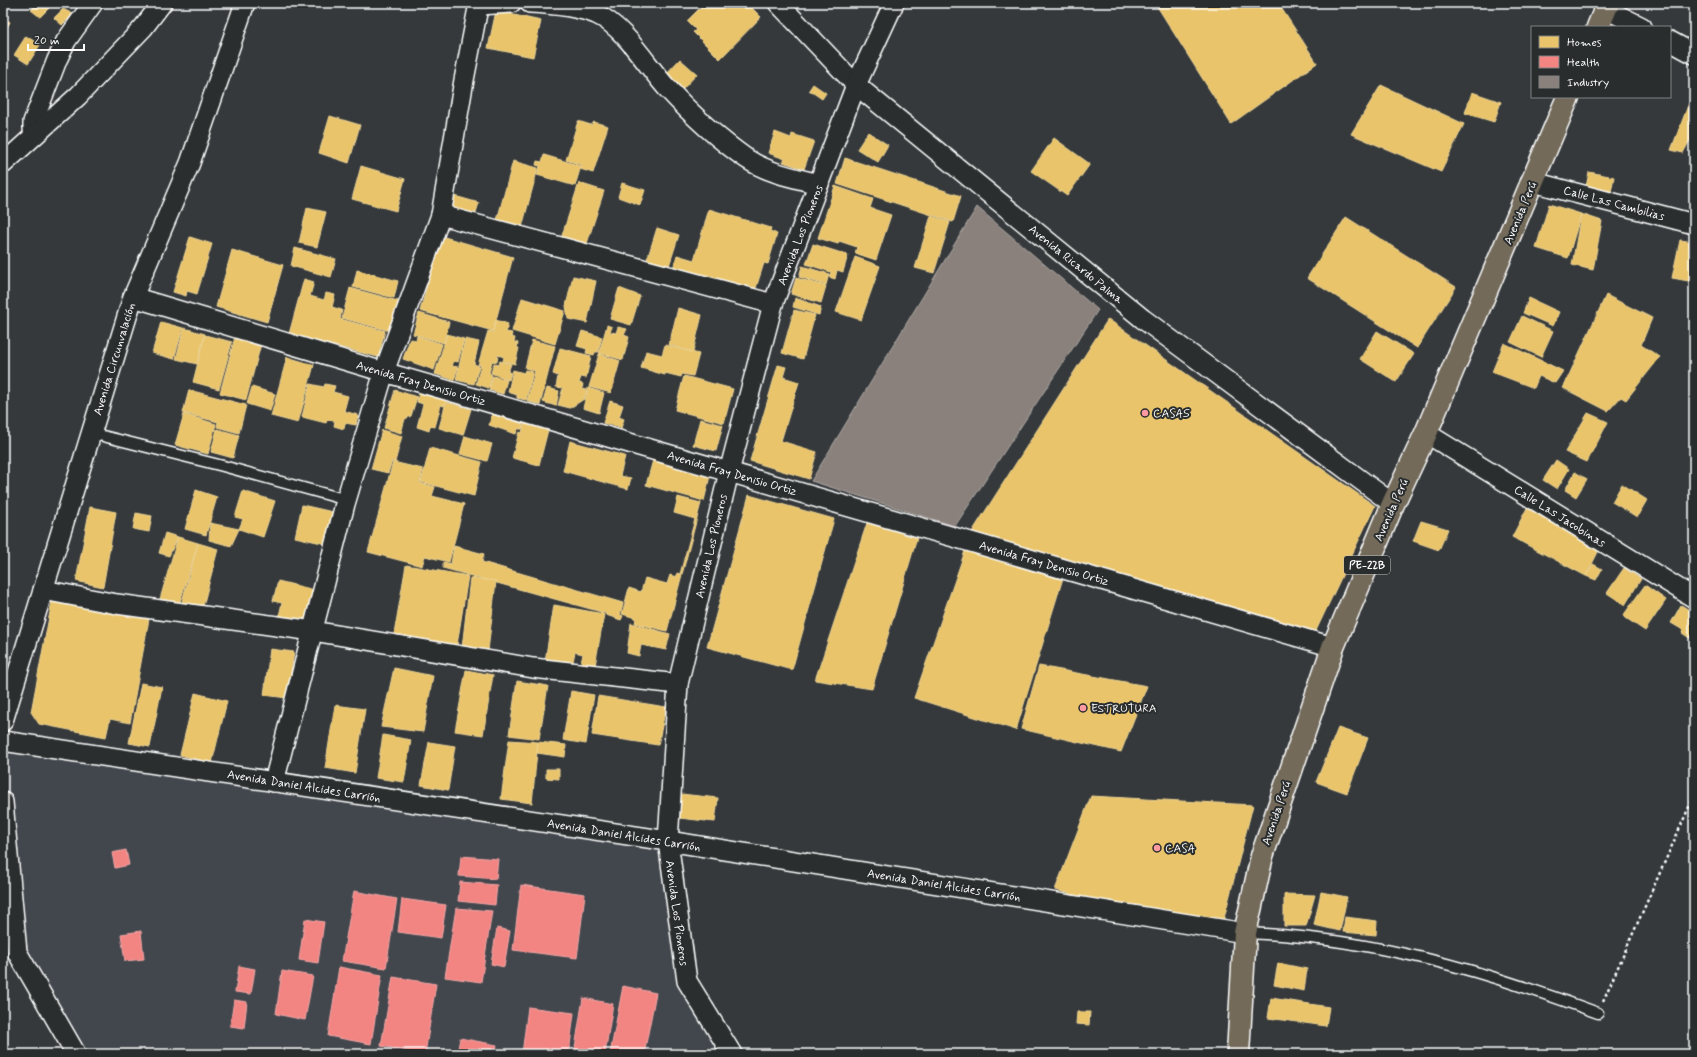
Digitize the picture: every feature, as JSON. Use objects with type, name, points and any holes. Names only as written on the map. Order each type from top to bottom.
[{"type":"highway","name":"Avenida Perú","points":[[1238,1054],[1245,933],[1262,856],[1333,647],[1393,504],[1426,433],[1568,98]]},
{"type":"street","points":[[36,133],[33,129],[34,122],[57,60],[66,42],[93,3]]},
{"type":"street","points":[[3,164],[78,96],[144,28],[162,3]]},
{"type":"street","name":"Avenida Circunvalación","points":[[3,722],[133,297],[190,163],[244,3]]},
{"type":"street","points":[[274,782],[346,500],[384,372],[441,215],[464,80],[479,4],[510,3]]},
{"type":"street","points":[[530,3],[571,8],[596,14],[615,27],[668,89],[728,145],[749,160],[771,170],[819,184]]},
{"type":"street","name":"Avenida Ricardo Palma","points":[[778,3],[856,85],[1143,318],[1393,504]]},
{"type":"street","name":"Avenida Los Pioneros","points":[[732,1054],[687,981],[668,841],[678,684],[729,472],[773,304],[856,85],[894,3]]},
{"type":"street","points":[[1604,13],[1639,26]]},
{"type":"street","points":[[1671,42],[1694,54]]},
{"type":"street","name":"Calle Las Cambilias","points":[[1533,182],[1694,224]]},
{"type":"street","points":[[441,215],[773,304]]},
{"type":"street","name":"Avenida Fray Denisio Ortiz","points":[[133,297],[384,372],[1333,647]]},
{"type":"street","name":"Calle Las Jacobinas","points":[[1426,433],[1694,598]]},
{"type":"street","points":[[43,590],[117,604],[313,631],[533,668],[678,684]]},
{"type":"street","name":"Avenida Daniel Alcides Carrión","points":[[3,741],[668,841],[1245,933]]},
{"type":"street","points":[[3,802],[17,952],[76,1054]]},
{"type":"lane","points":[[91,433],[223,466],[346,500]]},
{"type":"lane","points":[[1245,933],[1298,936],[1383,948],[1476,972],[1598,1013]]},
{"type":"path","points":[[1598,1013],[1694,796]]},
{"type":"shaded area","points":[[3,741],[668,841],[687,981],[732,1054],[76,1054],[17,952],[3,802]]},
{"type":"building: Homes","points":[[38,3],[52,5],[40,17],[31,10]]},
{"type":"building: Homes","points":[[705,3],[747,3],[761,17],[720,59],[693,32],[696,30],[687,21]]},
{"type":"building: Homes","points":[[1155,3],[1278,3],[1317,63],[1231,124]]},
{"type":"building: Homes","points":[[63,9],[73,14],[62,25],[54,18]]},
{"type":"building: Homes","points":[[496,11],[541,21],[533,57],[488,48]]},
{"type":"building: Homes","points":[[3,18],[10,22],[3,34]]},
{"type":"building: Homes","points":[[26,36],[40,45],[28,64],[14,55]]},
{"type":"building: Homes","points":[[680,59],[697,74],[682,90],[665,75]]},
{"type":"building: Homes","points":[[813,84],[826,93],[822,99],[809,90]]},
{"type":"building: Homes","points":[[1381,85],[1464,124],[1441,172],[1351,134]]},
{"type":"building: Homes","points":[[1694,90],[1694,133],[1683,153],[1671,150]]},
{"type":"building: Homes","points":[[1472,92],[1501,102],[1494,122],[1465,113]]},
{"type":"building: Homes","points":[[330,116],[360,125],[349,163],[319,153]]},
{"type":"building: Homes","points":[[578,121],[591,125],[594,122],[608,126],[593,173],[580,169],[582,165],[566,160]]},
{"type":"building: Homes","points":[[775,132],[791,138],[792,134],[814,141],[804,169],[783,162],[785,159],[768,153]]},
{"type":"building: Homes","points":[[868,132],[888,145],[878,162],[857,149]]},
{"type":"building: Homes","points":[[1054,138],[1090,164],[1067,196],[1031,171]]},
{"type":"building: Homes","points":[[544,155],[581,166],[575,186],[537,175],[540,166],[536,165],[537,161],[542,162]]},
{"type":"building: Homes","points":[[845,158],[961,196],[953,222],[837,184]]},
{"type":"building: Homes","points":[[513,161],[538,168],[521,231],[496,224]]},
{"type":"building: Homes","points":[[361,166],[405,179],[396,211],[352,199]]},
{"type":"building: Homes","points":[[1589,172],[1614,177],[1610,197],[1585,192]]},
{"type":"building: Homes","points":[[579,183],[604,191],[581,262],[556,254]]},
{"type":"building: Homes","points":[[622,183],[645,190],[640,205],[618,197]]},
{"type":"building: Homes","points":[[835,186],[873,199],[870,208],[891,215],[876,260],[855,253],[857,247],[839,241],[838,244],[818,238]]},
{"type":"building: Homes","points":[[448,194],[479,203],[473,222],[443,213]]},
{"type":"building: Homes","points":[[1549,204],[1581,214],[1568,258],[1536,248]]},
{"type":"building: Homes","points":[[307,208],[326,212],[317,247],[299,243]]},
{"type":"building: Homes","points":[[709,209],[771,228],[770,231],[777,234],[768,264],[764,263],[756,288],[753,287],[750,296],[672,272],[677,255],[694,260]]},
{"type":"building: Homes","points":[[1581,214],[1602,221],[1593,270],[1572,265]]},
{"type":"building: Homes","points":[[931,216],[950,222],[934,273],[915,268]]},
{"type":"building: Homes","points":[[1346,217],[1456,287],[1417,348],[1307,278]]},
{"type":"building: Homes","points":[[657,228],[679,235],[667,272],[645,266]]},
{"type":"building: Homes","points":[[441,236],[513,257],[493,331],[420,311]]},
{"type":"building: Homes","points":[[190,237],[212,244],[197,294],[187,291],[186,296],[173,292]]},
{"type":"building: Homes","points":[[1680,240],[1694,242],[1694,282],[1672,278]]},
{"type":"building: Homes","points":[[813,244],[848,255],[843,272],[837,270],[835,279],[829,277],[831,272],[806,264]]},
{"type":"building: Homes","points":[[295,248],[336,259],[331,277],[291,266]]},
{"type":"building: Homes","points":[[232,250],[283,265],[267,322],[216,307]]},
{"type":"building: Homes","points":[[855,257],[880,266],[861,320],[836,312]]},
{"type":"building: Homes","points":[[802,266],[829,274],[826,285],[799,277]]},
{"type":"building: Homes","points":[[357,270],[398,281],[394,298],[353,287]]},
{"type":"building: Homes","points":[[573,276],[596,281],[587,323],[568,319],[566,306]]},
{"type":"building: Homes","points":[[796,278],[826,286],[821,303],[791,294]]},
{"type":"building: Homes","points":[[304,279],[314,282],[310,296],[324,300],[326,293],[335,295],[332,307],[342,310],[340,319],[385,331],[378,357],[289,334]]},
{"type":"building: Homes","points":[[350,288],[398,301],[390,331],[342,318]]},
{"type":"building: Homes","points":[[619,288],[640,296],[631,325],[610,319]]},
{"type":"building: Homes","points":[[1606,295],[1652,318],[1641,345],[1660,357],[1626,400],[1621,397],[1608,411],[1563,388]]},
{"type":"building: Homes","points":[[522,298],[565,311],[555,344],[512,331]]},
{"type":"building: Homes","points":[[795,298],[821,307],[819,315],[793,307]]},
{"type":"building: Homes","points":[[1529,298],[1559,312],[1553,326],[1523,313]]},
{"type":"building: Homes","points":[[678,308],[702,315],[693,352],[669,345]]},
{"type":"building: Homes","points":[[794,310],[815,315],[803,359],[782,353]]},
{"type":"building: Homes","points":[[419,313],[449,322],[444,343],[413,334]]},
{"type":"building: Homes","points":[[1522,316],[1553,331],[1541,357],[1510,342]]},
{"type":"building: Homes","name":"CASAS","points":[[1108,319],[1375,506],[1314,635],[972,532]]},
{"type":"building: Homes","points":[[496,320],[508,324],[506,332],[512,333],[511,337],[515,338],[514,342],[518,343],[517,348],[519,348],[515,364],[503,361],[504,357],[498,355],[497,362],[492,361],[489,373],[492,375],[489,388],[476,384],[481,365],[478,365],[488,331],[493,332]]},
{"type":"building: Homes","points":[[161,322],[183,328],[174,359],[152,353]]},
{"type":"building: Homes","points":[[607,325],[612,327],[610,332],[616,333],[618,327],[627,329],[624,335],[629,337],[623,360],[599,353]]},
{"type":"building: Homes","points":[[184,328],[205,334],[197,364],[176,359]]},
{"type":"building: Homes","points":[[582,331],[602,337],[598,352],[595,352],[594,355],[586,353],[587,349],[577,346]]},
{"type":"building: Homes","points":[[1377,331],[1414,354],[1396,382],[1360,359]]},
{"type":"building: Homes","points":[[447,334],[464,339],[458,362],[454,361],[452,366],[458,367],[454,380],[435,374]]},
{"type":"building: Homes","points":[[205,335],[232,342],[219,389],[193,382]]},
{"type":"building: Homes","points":[[417,336],[442,344],[434,370],[403,359],[410,339],[416,340]]},
{"type":"building: Homes","points":[[235,337],[261,344],[246,400],[220,393]]},
{"type":"building: Homes","points":[[465,339],[479,342],[474,364],[479,366],[474,384],[456,380]]},
{"type":"building: Homes","points":[[532,340],[555,346],[540,405],[527,401],[535,371],[525,368]]},
{"type":"building: Homes","points":[[1504,343],[1563,371],[1555,383],[1539,376],[1534,388],[1492,372]]},
{"type":"building: Homes","points":[[665,345],[699,354],[693,376],[682,374],[681,377],[665,373],[665,375],[641,368],[646,351],[662,355]]},
{"type":"building: Homes","points":[[560,348],[591,356],[586,378],[581,377],[579,383],[583,384],[582,389],[587,390],[584,399],[570,408],[558,405],[563,388],[556,387],[558,376],[553,374]]},
{"type":"building: Homes","points":[[599,354],[620,361],[611,393],[589,387]]},
{"type":"building: Homes","points":[[287,357],[314,365],[298,423],[271,416]]},
{"type":"building: Homes","points":[[500,361],[511,364],[508,372],[511,373],[509,380],[491,373],[494,363],[498,365]]},
{"type":"building: Homes","points":[[778,365],[786,367],[783,377],[799,382],[781,441],[817,452],[809,479],[750,461]]},
{"type":"building: Homes","points":[[513,370],[524,373],[525,370],[533,372],[526,400],[517,398],[517,395],[508,392]]},
{"type":"building: Homes","points":[[493,376],[507,380],[503,394],[489,390]]},
{"type":"building: Homes","points":[[684,376],[733,389],[724,423],[675,410]]},
{"type":"building: Homes","points":[[310,384],[324,387],[325,384],[335,386],[333,392],[348,396],[344,411],[358,415],[356,425],[345,423],[344,429],[334,426],[335,421],[327,420],[326,423],[302,417]]},
{"type":"building: Homes","points":[[252,387],[275,394],[270,411],[247,404]]},
{"type":"building: Homes","points":[[547,388],[559,391],[556,406],[543,402]]},
{"type":"building: Homes","points":[[588,388],[604,393],[599,413],[583,408]]},
{"type":"building: Homes","points":[[189,390],[246,405],[239,433],[217,427],[218,422],[183,413]]},
{"type":"building: Homes","points":[[395,390],[417,397],[411,416],[405,419],[401,433],[384,428]]},
{"type":"building: Homes","points":[[419,392],[446,400],[444,406],[441,405],[435,427],[430,426],[429,431],[417,427],[423,404],[417,402]]},
{"type":"building: Homes","points":[[610,401],[623,405],[619,417],[624,419],[621,428],[603,423]]},
{"type":"building: Homes","points":[[446,402],[471,409],[463,435],[439,428]]},
{"type":"building: Homes","points":[[1588,413],[1608,422],[1587,462],[1565,452]]},
{"type":"building: Homes","points":[[184,414],[216,424],[208,454],[175,445]]},
{"type":"building: Homes","points":[[492,414],[523,424],[522,429],[518,429],[516,434],[489,425]]},
{"type":"building: Homes","points":[[700,419],[723,425],[716,451],[693,445]]},
{"type":"building: Homes","points":[[524,424],[548,430],[539,465],[512,458],[519,432],[522,433]]},
{"type":"building: Homes","points":[[217,429],[239,435],[233,458],[211,452]]},
{"type":"building: Homes","points":[[382,430],[402,436],[395,462],[392,461],[388,473],[371,469]]},
{"type":"building: Homes","points":[[465,436],[492,444],[487,461],[460,454]]},
{"type":"building: Homes","points":[[570,441],[625,456],[620,476],[631,478],[628,489],[563,471]]},
{"type":"building: Homes","points":[[430,448],[482,462],[474,496],[421,482]]},
{"type":"building: Homes","points":[[653,460],[710,476],[704,501],[646,485]]},
{"type":"building: Homes","points":[[1556,460],[1569,469],[1557,489],[1543,480]]},
{"type":"building: Homes","points":[[393,462],[423,469],[420,483],[435,487],[432,496],[464,504],[449,562],[425,556],[422,566],[368,552]]},
{"type":"building: Homes","points":[[1575,472],[1587,479],[1576,497],[1565,490]]},
{"type":"building: Homes","points":[[1622,484],[1647,500],[1637,517],[1612,502]]},
{"type":"building: Homes","points":[[196,490],[217,497],[206,535],[185,529]]},
{"type":"building: Homes","points":[[243,491],[275,501],[263,537],[239,529],[243,519],[235,517]]},
{"type":"building: Homes","points":[[749,495],[834,519],[792,670],[707,647]]},
{"type":"building: Homes","points":[[678,497],[701,503],[667,631],[635,623],[636,618],[622,614],[629,588],[641,592],[645,578],[667,584],[670,575],[676,577],[677,573],[680,574],[695,519],[674,513]]},
{"type":"building: Homes","points":[[302,505],[333,512],[326,544],[295,537]]},
{"type":"building: Homes","points":[[90,507],[116,512],[103,587],[76,581]]},
{"type":"building: Homes","points":[[1527,508],[1601,546],[1586,576],[1512,537]]},
{"type":"building: Homes","points":[[136,513],[152,516],[149,532],[133,529]]},
{"type":"building: Homes","points":[[1421,521],[1448,529],[1439,550],[1413,541]]},
{"type":"building: Homes","points":[[210,523],[239,529],[231,546],[209,540]]},
{"type":"building: Homes","points":[[867,523],[917,538],[872,689],[815,680]]},
{"type":"building: Homes","points":[[165,533],[178,537],[169,556],[159,553]]},
{"type":"building: Homes","points":[[178,537],[198,543],[179,605],[160,599]]},
{"type":"building: Homes","points":[[198,543],[218,549],[201,614],[180,609]]},
{"type":"building: Homes","points":[[454,546],[484,554],[482,562],[623,603],[620,615],[623,616],[621,620],[606,615],[605,613],[443,568],[443,562],[451,564]]},
{"type":"building: Homes","points":[[965,551],[1063,578],[1016,730],[914,698]]},
{"type":"building: Homes","points":[[1593,564],[1602,569],[1596,580],[1586,576]]},
{"type":"building: Homes","points":[[406,565],[468,576],[457,645],[394,634]]},
{"type":"building: Homes","points":[[1624,568],[1641,579],[1625,605],[1607,593]]},
{"type":"building: Homes","points":[[470,578],[496,581],[488,651],[462,648]]},
{"type":"building: Homes","points":[[278,581],[319,591],[310,628],[278,620],[282,603],[273,601]]},
{"type":"building: Homes","points":[[1645,585],[1666,600],[1645,631],[1623,616]]},
{"type":"building: Homes","points":[[52,601],[149,619],[130,723],[110,719],[106,737],[39,724],[31,712]]},
{"type":"building: Homes","points":[[554,605],[604,614],[595,666],[581,663],[583,654],[575,652],[572,666],[545,661]]},
{"type":"building: Homes","points":[[1681,605],[1694,613],[1694,641],[1682,633],[1683,630],[1671,623]]},
{"type":"building: Homes","points":[[631,623],[670,634],[666,650],[641,645],[639,656],[627,653]]},
{"type":"building: Homes","points":[[270,649],[294,652],[287,698],[264,695]]},
{"type":"building: Homes","name":"ESTRUTURA","points":[[1039,666],[1147,686],[1121,752],[1021,729]]},
{"type":"building: Homes","points":[[394,668],[433,676],[423,732],[381,727]]},
{"type":"building: Homes","points":[[466,670],[493,675],[483,735],[455,731]]},
{"type":"building: Homes","points":[[517,681],[548,686],[539,739],[509,735]]},
{"type":"building: Homes","points":[[141,683],[162,687],[150,747],[129,743]]},
{"type":"building: Homes","points":[[571,691],[594,695],[586,744],[563,740]]},
{"type":"building: Homes","points":[[195,693],[227,701],[212,763],[180,755]]},
{"type":"building: Homes","points":[[598,696],[666,707],[658,745],[592,735]]},
{"type":"building: Homes","points":[[335,705],[365,709],[355,773],[325,768]]},
{"type":"building: Homes","points":[[1338,728],[1368,738],[1347,793],[1316,782]]},
{"type":"building: Homes","points":[[383,735],[411,740],[404,782],[376,778]]},
{"type":"building: Homes","points":[[509,740],[538,742],[532,803],[501,799]]},
{"type":"building: Homes","points":[[429,742],[455,746],[448,790],[421,785]]},
{"type":"building: Homes","points":[[538,742],[566,745],[565,757],[537,753]]},
{"type":"building: Homes","points":[[546,769],[559,769],[559,779],[546,778]]},
{"type":"building: Homes","points":[[681,794],[718,798],[715,822],[679,818]]},
{"type":"building: Homes","name":"CASA","points":[[1091,796],[1253,805],[1221,930],[1055,890]]},
{"type":"building: Homes","points":[[1321,892],[1347,897],[1340,931],[1314,925]]},
{"type":"building: Homes","points":[[1284,894],[1315,895],[1306,926],[1284,926]]},
{"type":"building: Homes","points":[[1345,917],[1377,921],[1376,935],[1343,932]]},
{"type":"building: Homes","points":[[1278,963],[1307,969],[1304,991],[1274,985]]},
{"type":"building: Homes","points":[[1271,998],[1329,1007],[1326,1026],[1268,1018]]},
{"type":"building: Homes","points":[[1077,1012],[1090,1012],[1089,1025],[1076,1024]]},
{"type":"building: Health","points":[[126,850],[129,865],[115,868],[112,853]]},
{"type":"building: Health","points":[[461,856],[498,859],[496,879],[459,876]]},
{"type":"building: Health","points":[[460,882],[497,885],[495,905],[458,901]]},
{"type":"building: Health","points":[[521,885],[585,894],[577,958],[513,950]]},
{"type":"building: Health","points":[[354,891],[397,899],[386,968],[342,961]]},
{"type":"building: Health","points":[[402,899],[446,905],[441,938],[398,932]]},
{"type":"building: Health","points":[[456,908],[492,911],[481,982],[445,977]]},
{"type":"building: Health","points":[[305,919],[324,922],[318,963],[299,960]]},
{"type":"building: Health","points":[[497,928],[510,931],[504,967],[491,964]]},
{"type":"building: Health","points":[[141,931],[144,959],[125,961],[121,934]]},
{"type":"building: Health","points":[[239,966],[255,969],[251,994],[235,992]]},
{"type":"building: Health","points":[[339,967],[382,975],[371,1044],[328,1036]]},
{"type":"building: Health","points":[[282,971],[313,976],[305,1020],[276,1014]]},
{"type":"building: Health","points":[[393,977],[436,984],[425,1054],[381,1046]]},
{"type":"building: Health","points":[[623,986],[656,993],[644,1054],[610,1054]]},
{"type":"building: Health","points":[[583,998],[613,1004],[605,1054],[574,1054]]},
{"type":"building: Health","points":[[234,1000],[247,1002],[244,1028],[230,1026]]},
{"type":"building: Health","points":[[528,1007],[574,1013],[569,1054],[522,1054]]},
{"type":"building: Health","points":[[460,1038],[497,1045],[495,1054],[457,1054]]},
{"type":"building: Industry","points":[[977,207],[1098,310],[955,526],[811,481]]},
{"type":"place","name":"CASAS","points":[[1145,413]]},
{"type":"place","name":"ESTRUTURA","points":[[1083,708]]},
{"type":"place","name":"CASA","points":[[1157,848]]}]
